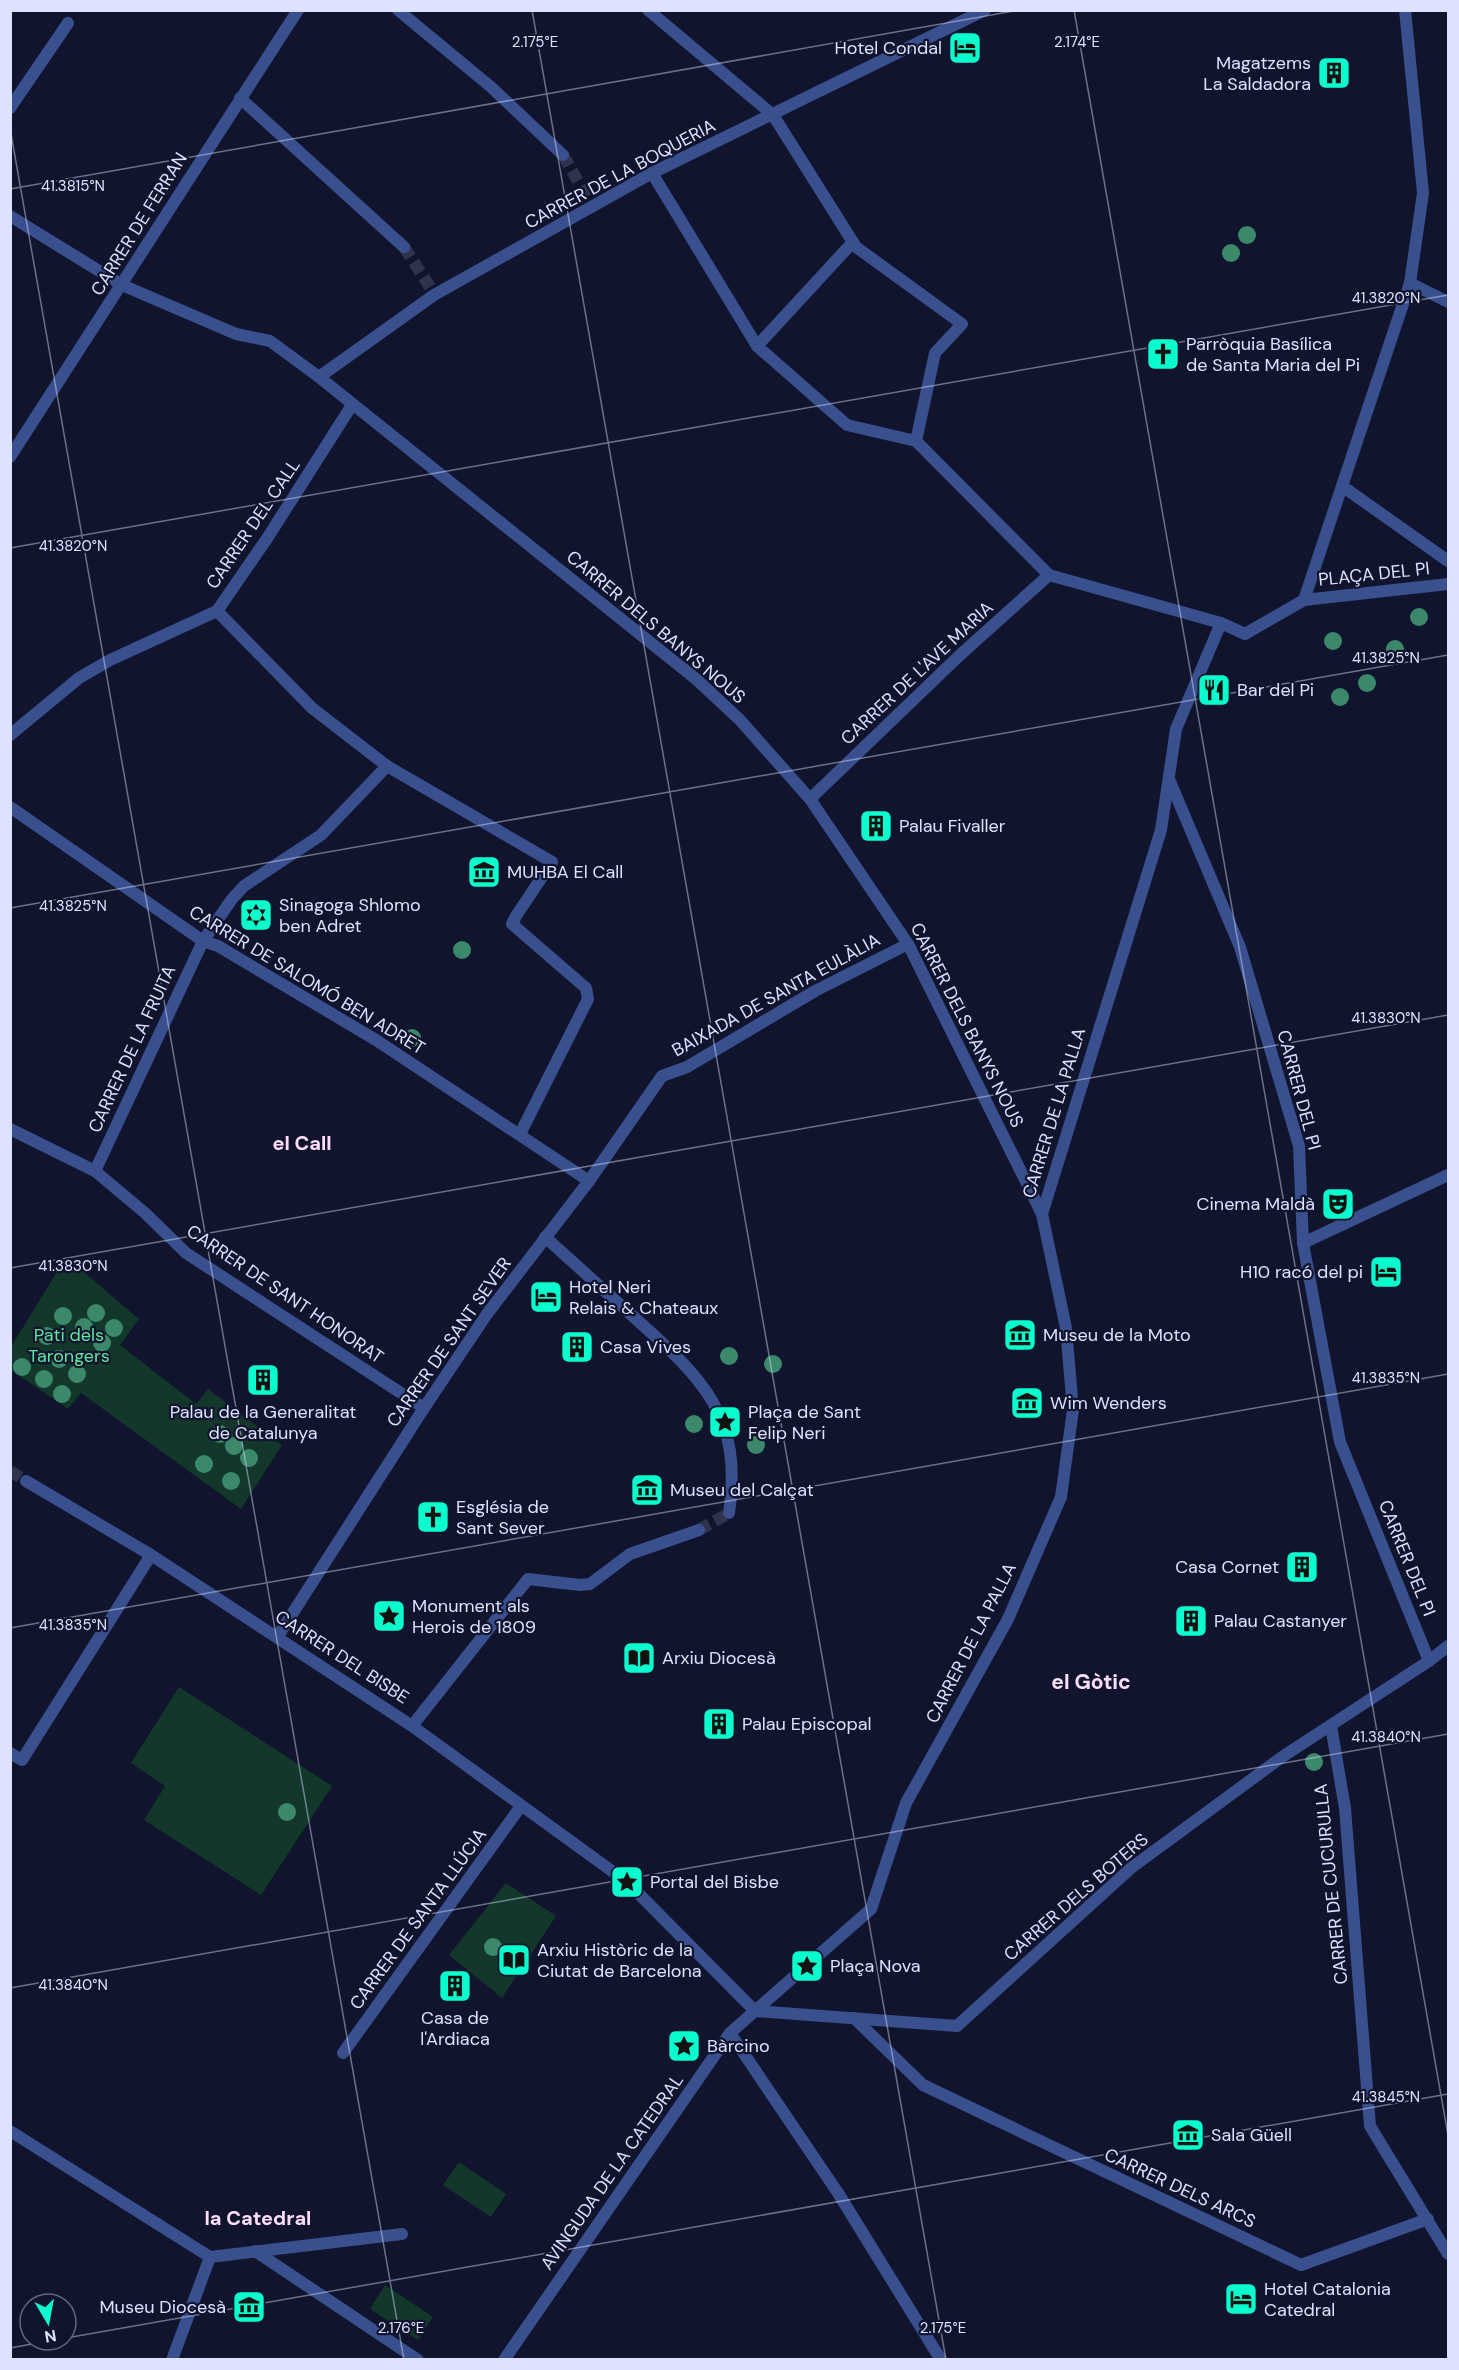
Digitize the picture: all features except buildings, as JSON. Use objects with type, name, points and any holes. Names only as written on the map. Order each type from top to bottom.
[{"type":"street","name":"CARRER DE FERRAN","points":[[10,457],[298,10]]},
{"type":"street","points":[[398,10],[491,87],[563,154]]},
{"type":"street","points":[[648,10],[772,115],[855,244],[962,324],[935,353],[916,441]]},
{"type":"street","name":"CARRER DE LA BOQUERIA","points":[[319,377],[432,291],[590,204],[985,10]]},
{"type":"street","name":"PLAÇA DEL PI","points":[[1304,600],[1410,283],[1423,193],[1405,10]]},
{"type":"street","points":[[10,108],[68,23]]},
{"type":"street","points":[[240,98],[404,247]]},
{"type":"street","points":[[652,173],[757,346],[847,425],[916,441],[1049,576],[1221,623]]},
{"type":"street","name":"CARRER DELS BANYS NOUS","points":[[10,216],[122,285],[236,334],[270,341],[319,377],[696,679],[740,720],[810,799],[908,944],[1042,1214]]},
{"type":"street","points":[[757,346],[855,244]]},
{"type":"street","points":[[1410,283],[1449,302]]},
{"type":"street","name":"CARRER DEL CALL","points":[[10,735],[79,678],[110,660],[217,611],[268,537],[352,405]]},
{"type":"street","points":[[1342,486],[1449,561]]},
{"type":"street","name":"CARRER DE L'AVE MARIA","points":[[810,799],[960,655],[1049,576]]},
{"type":"street","name":"PLAÇA DEL PI","points":[[1221,623],[1245,634],[1304,600],[1449,584]]},
{"type":"street","points":[[217,611],[312,708],[387,766],[552,862],[512,924],[586,988],[588,999],[520,1134]]},
{"type":"street","name":"CARRER DE LA PALLA","points":[[871,1909],[906,1803],[1008,1619],[1061,1497],[1073,1410],[1066,1328],[1042,1214],[1161,830],[1176,729],[1221,623]]},
{"type":"street","name":"CARRER DE LA FRUITA","points":[[95,1171],[203,941],[232,899],[244,886],[321,836],[387,766]]},
{"type":"street","name":"CARRER DEL PI","points":[[1168,777],[1240,947],[1299,1146],[1303,1243],[1340,1442],[1429,1661]]},
{"type":"street","name":"CARRER DE SALOMÓ BEN ADRET","points":[[10,807],[203,941],[218,946],[376,1040],[588,1181]]},
{"type":"street","name":"BAIXADA DE SANTA EULÀLIA","points":[[662,1076],[687,1067],[815,991],[908,944]]},
{"type":"street","name":"CARRER DE SANT SEVER","points":[[278,1636],[487,1314],[588,1181],[662,1076]]},
{"type":"street","name":"CARRER DE SANT HONORAT","points":[[10,1129],[95,1171],[145,1213],[186,1253],[424,1408]]},
{"type":"street","points":[[1303,1243],[1449,1175]]},
{"type":"street","points":[[545,1237],[684,1362],[708,1393],[724,1426],[732,1468],[729,1513]]},
{"type":"street","name":"CARRER DEL BISBE","points":[[26,1481],[152,1555],[412,1725],[627,1882],[755,2011]]},
{"type":"street","points":[[412,1725],[528,1579],[580,1585],[590,1584],[630,1554],[699,1530]]},
{"type":"street","points":[[10,1752],[22,1760],[152,1555]]},
{"type":"street","name":"CARRER DELS BOTERS","points":[[854,2018],[957,2026],[1131,1868],[1282,1757],[1449,1646]]},
{"type":"street","name":"CARRER DE CUCURULLA","points":[[1331,1726],[1345,1808],[1370,2126],[1449,2254]]},
{"type":"street","name":"CARRER DE SANTA LLÚCIA","points":[[343,2053],[521,1806]]},
{"type":"street","name":"AVINGUDA DE LA CATEDRAL","points":[[504,2360],[730,2033],[871,1909]]},
{"type":"street","points":[[755,2011],[854,2018]]},
{"type":"street","name":"CARRER DELS ARCS","points":[[854,2018],[923,2085],[1301,2265],[1428,2219]]},
{"type":"street","points":[[730,2033],[838,2193],[940,2360]]},
{"type":"street","points":[[10,2131],[210,2257],[402,2234]]},
{"type":"street","points":[[255,2251],[418,2360]]},
{"type":"street","points":[[172,2360],[210,2257]]},
{"type":"green space","name":"Pati dels Tarongers","points":[[66,1257],[139,1319],[120,1345],[196,1404],[208,1389],[282,1445],[241,1509],[81,1393],[68,1409],[11,1370],[11,1347]]},
{"type":"green space","points":[[179,1687],[332,1786],[261,1895],[144,1820],[165,1786],[131,1763]]},
{"type":"green space","points":[[506,1883],[556,1916],[502,1998],[449,1955]]},
{"type":"green space","points":[[459,2162],[506,2194],[491,2217],[443,2185]]},
{"type":"green space","points":[[385,2285],[433,2317],[418,2340],[370,2309]]},
{"type":"tunnel","points":[[563,155],[588,199]]},
{"type":"tunnel","points":[[404,247],[430,287]]},
{"type":"tunnel","points":[[10,1471],[26,1481]]},
{"type":"tunnel","points":[[699,1530],[729,1513]]},
{"type":"place","name":"Hotel Condal","points":[[965,48]]},
{"type":"place","name":"Magatzems La Saldadora","points":[[1334,73]]},
{"type":"place","name":"Parròquia Basílica de Santa Maria del Pi","points":[[1163,354]]},
{"type":"place","name":"Bar del Pi","points":[[1214,690]]},
{"type":"place","name":"Palau Fivaller","points":[[876,826]]},
{"type":"place","name":"MUHBA El Call","points":[[484,872]]},
{"type":"place","name":"Sinagoga Shlomo ben Adret","points":[[256,915]]},
{"type":"place","name":"Cinema Maldà","points":[[1338,1204]]},
{"type":"place","name":"H10 racó del pi","points":[[1386,1272]]},
{"type":"place","name":"Hotel Neri Relais & Chateaux","points":[[546,1297]]},
{"type":"place","name":"Museu de la Moto","points":[[1020,1335]]},
{"type":"place","name":"Casa Vives","points":[[577,1347]]},
{"type":"place","name":"Palau de la Generalitat de Catalunya","points":[[263,1380]]},
{"type":"place","name":"Wim Wenders","points":[[1027,1403]]},
{"type":"place","name":"Plaça de Sant Felip Neri","points":[[725,1422]]},
{"type":"place","name":"Museu del Calçat","points":[[647,1490]]},
{"type":"place","name":"Església de Sant Sever","points":[[433,1517]]},
{"type":"place","name":"Casa Cornet","points":[[1302,1567]]},
{"type":"place","name":"Monument als Herois de 1809","points":[[389,1616]]},
{"type":"place","name":"Palau Castanyer","points":[[1191,1621]]},
{"type":"place","name":"Arxiu Diocesà","points":[[639,1658]]},
{"type":"place","name":"Palau Episcopal","points":[[719,1724]]},
{"type":"place","name":"Portal del Bisbe","points":[[627,1882]]},
{"type":"place","name":"Arxiu Històric de la Ciutat de Barcelona","points":[[514,1960]]},
{"type":"place","name":"Plaça Nova","points":[[807,1966]]},
{"type":"place","name":"Casa de l'Ardiaca","points":[[455,1986]]},
{"type":"place","name":"Bàrcino","points":[[684,2046]]},
{"type":"place","name":"Sala Güell","points":[[1188,2135]]},
{"type":"place","name":"Hotel Catalonia Catedral","points":[[1241,2299]]},
{"type":"place","name":"Museu Diocesà","points":[[249,2307]]},
{"type":"district","name":"el Call","points":[[302,1143]]},
{"type":"district","name":"el Gòtic","points":[[1091,1682]]},
{"type":"district","name":"la Catedral","points":[[258,2218]]}]
